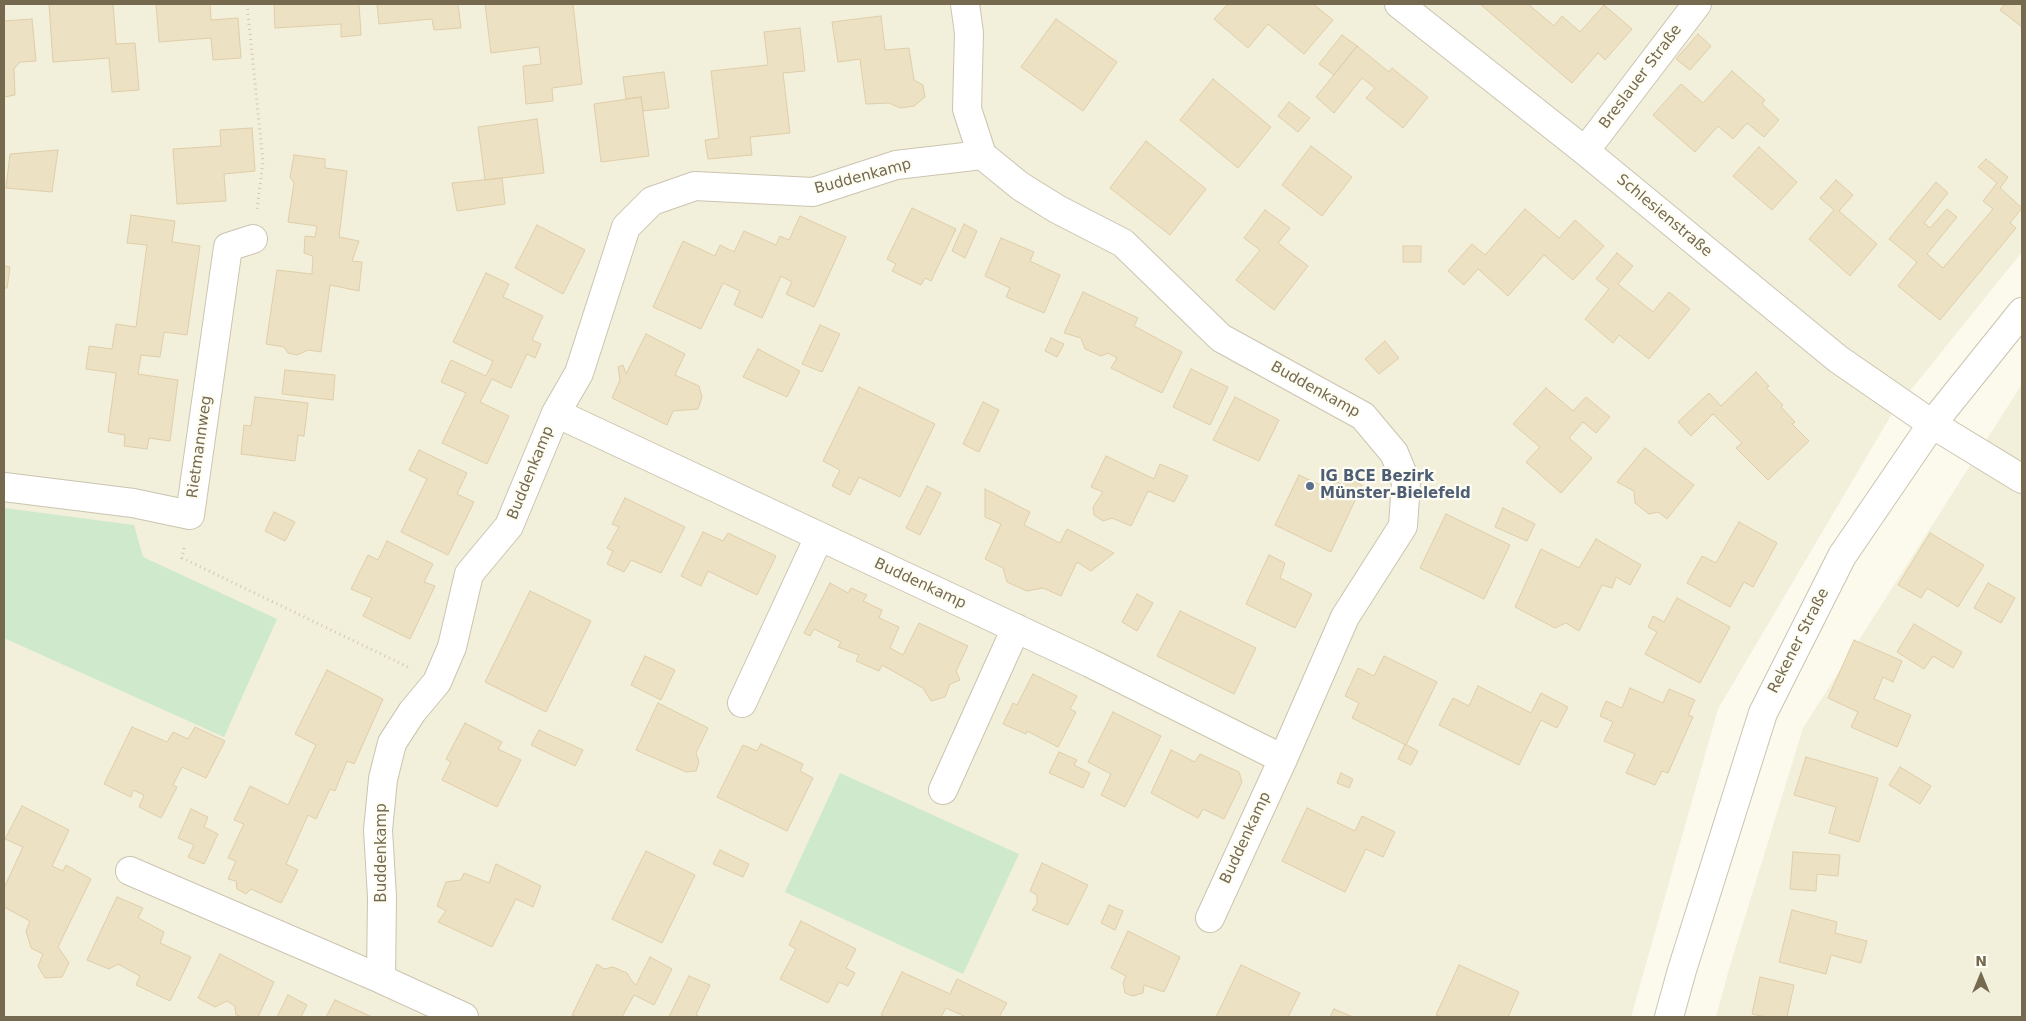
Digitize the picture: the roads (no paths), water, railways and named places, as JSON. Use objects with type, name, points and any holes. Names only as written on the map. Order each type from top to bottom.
[{"type":"street","points":[[965,4],[969,33],[967,109],[982,155]]},
{"type":"street","name":"Schlesienstraße","points":[[1399,4],[1585,151],[1838,359],[1932,424],[2022,479]]},
{"type":"street","name":"Breslauer Straße","points":[[1585,151],[1697,4]]},
{"type":"street","name":"Buddenkamp","points":[[381,979],[382,897],[378,830],[383,779],[392,743],[412,712],[437,682],[452,647],[470,574],[510,526],[556,413],[579,373],[626,227],[652,201],[695,186],[813,192],[896,165],[982,155],[1020,186],[1123,243],[1221,338],[1363,416],[1394,453],[1406,482],[1403,526],[1345,617],[1283,759],[1210,918]]},
{"type":"street","name":"Rietmannweg","points":[[4,486],[133,503],[190,515],[228,247],[253,239]]},
{"type":"street","name":"Rekener Straße","points":[[1669,1017],[1763,713],[1842,556],[1932,424],[2022,312]]},
{"type":"street","name":"Buddenkamp","points":[[556,413],[1016,628],[1283,759]]},
{"type":"street","points":[[742,703],[819,537]]},
{"type":"street","points":[[943,790],[1016,628]]},
{"type":"street","points":[[130,871],[381,979],[464,1017]]},
{"type":"place","name":"IG BCE Bezirk Münster-Bielefeld","points":[[1310,486]]}]
